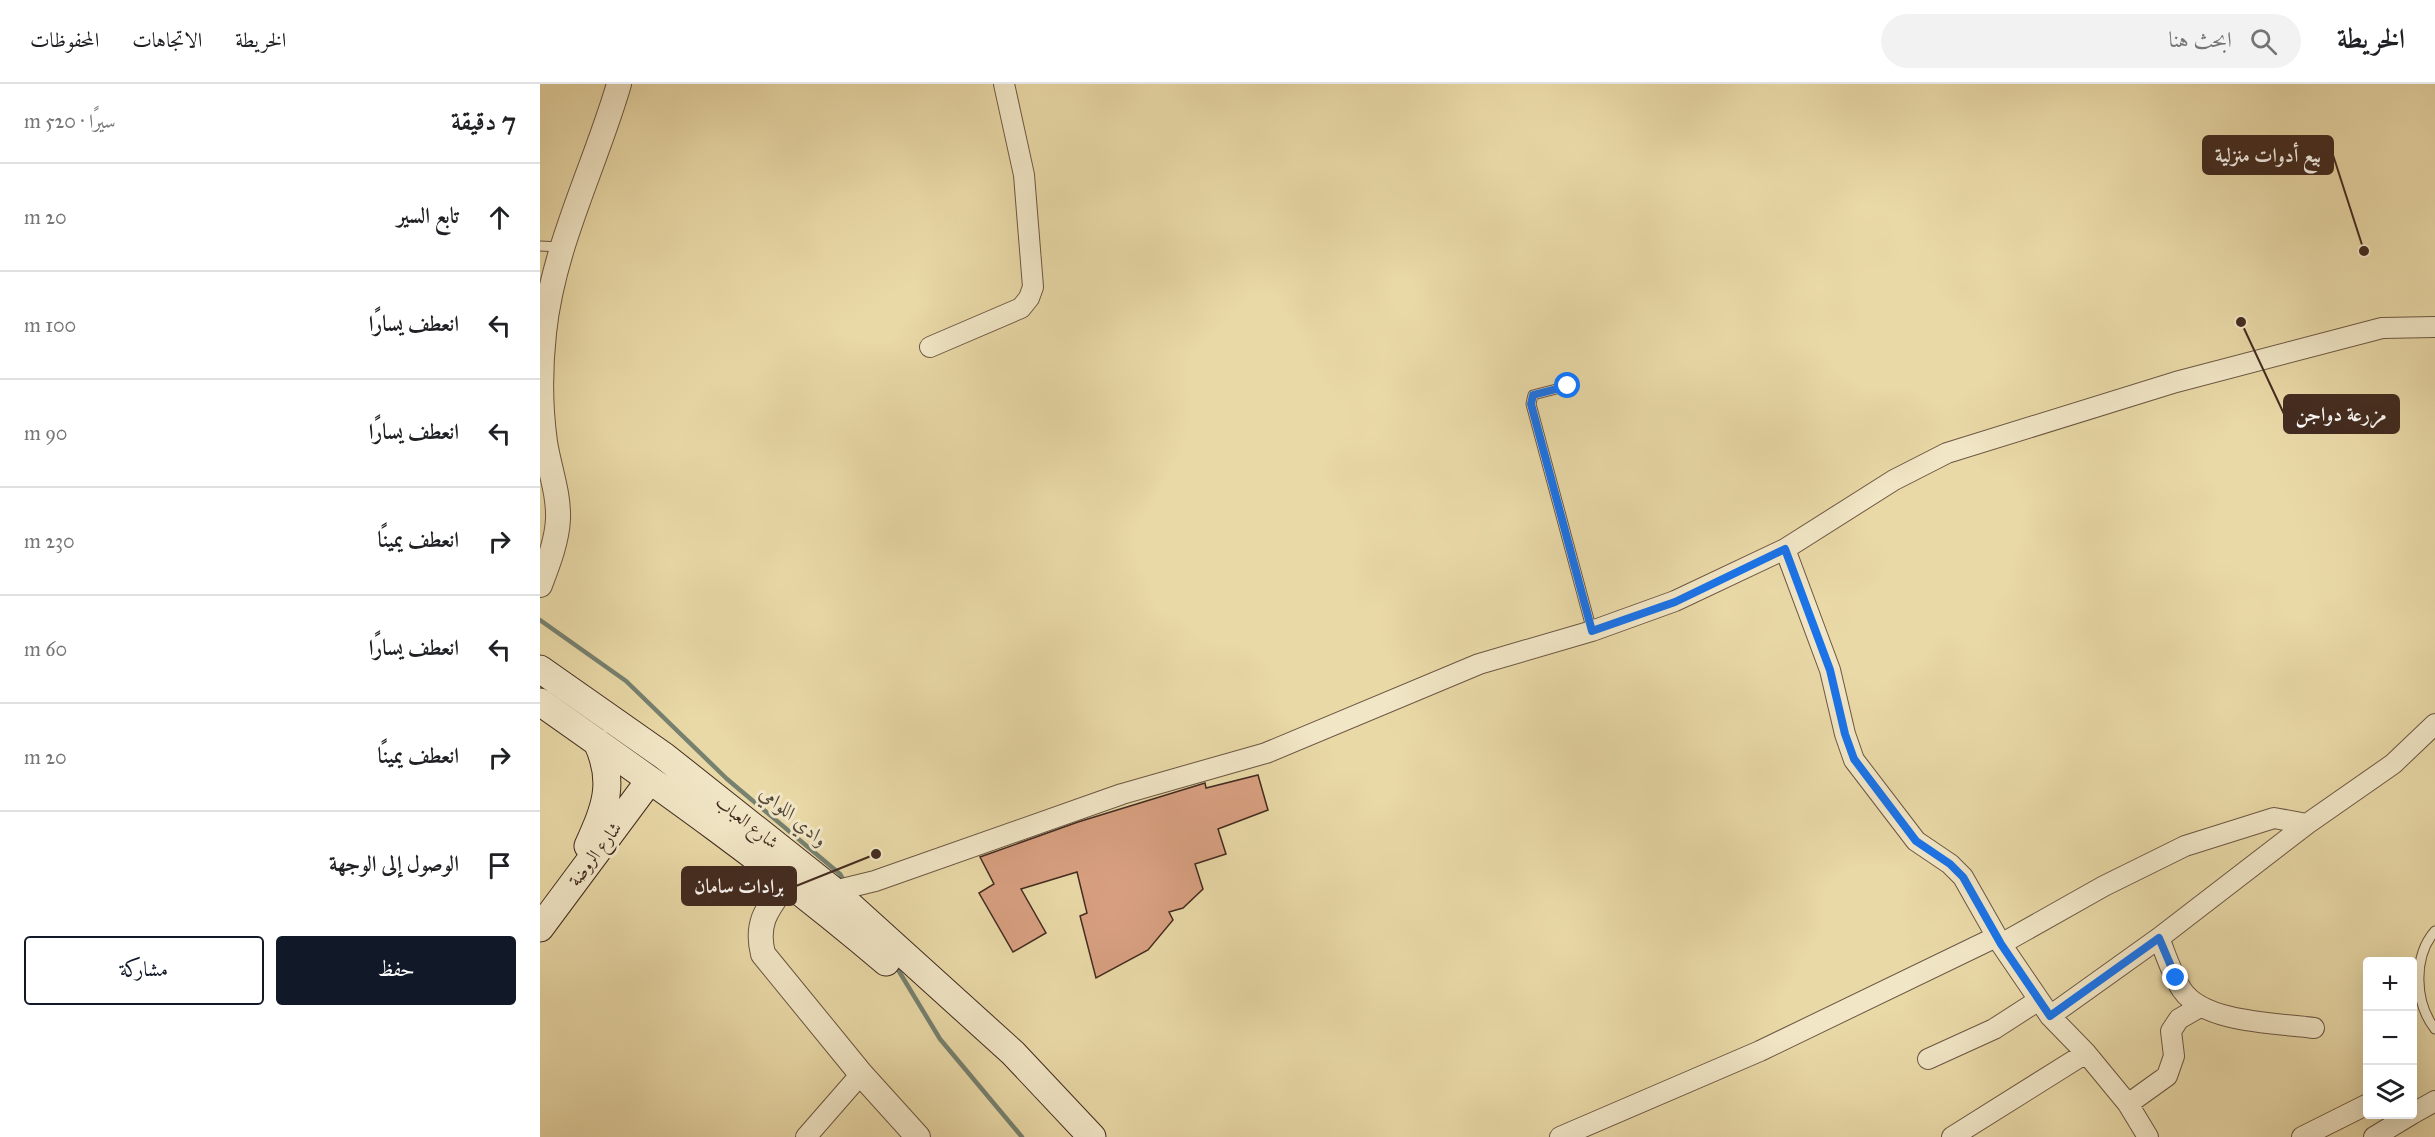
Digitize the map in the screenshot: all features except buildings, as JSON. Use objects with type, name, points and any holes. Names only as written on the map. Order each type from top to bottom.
[{"type":"main road","name":"شارع العباب","points":[[540,669],[615,722],[749,823],[834,891],[1013,1053],[1092,1137]]},
{"type":"main road","name":"شارع العباب","points":[[543,702],[830,914],[1003,1062],[1047,1089]]},
{"type":"main road","points":[[615,722],[643,754],[650,780],[666,780],[685,786],[730,818],[749,823]]},
{"type":"main road","points":[[567,892],[606,801],[605,760],[597,742]]},
{"type":"main road","name":"شارع الروضة","points":[[540,927],[650,780]]},
{"type":"main road","points":[[615,828],[659,806],[670,806],[692,812]]},
{"type":"main road","points":[[786,883],[834,891],[842,910],[880,947],[903,976]]},
{"type":"street","points":[[540,585],[555,542],[558,520],[557,498],[545,444],[540,377],[551,247],[618,84]]},
{"type":"street","points":[[930,347],[1021,308],[1034,287],[1024,175],[1004,84]]},
{"type":"street","points":[[834,891],[876,881],[1122,794],[1266,753],[1479,664],[1592,631],[1675,602],[1785,549],[1894,480],[1947,453],[2176,382],[2382,328],[2435,327]]},
{"type":"street","points":[[1785,549],[1830,670],[1845,734],[1854,759],[1916,841],[1950,864],[1963,877],[1998,941],[2045,1008],[2128,1104],[2148,1137]]},
{"type":"street","points":[[1928,1059],[2045,1008],[2159,938],[2307,824],[2393,764],[2435,724]]},
{"type":"street","points":[[1560,1137],[1760,1051],[1998,941],[2186,846],[2274,818],[2307,824]]},
{"type":"street","points":[[786,883],[767,909],[759,928],[763,954],[861,1074],[918,1137]]},
{"type":"street","points":[[2159,938],[2181,990],[2200,1007],[2229,1016],[2314,1028]]},
{"type":"street","points":[[2128,1104],[2167,1076],[2174,1056],[2170,1038],[2174,1024],[2200,1007]]},
{"type":"street","points":[[1952,1137],[2086,1053]]},
{"type":"street","points":[[806,1137],[861,1074]]},
{"type":"street","points":[[2417,1111],[2435,1101]]},
{"type":"street","points":[[2309,1135],[2363,1106]]},
{"type":"street","points":[[2374,1137],[2404,1119]]},
{"type":"lane","points":[[1568,386],[1533,395],[1531,404],[1592,631]]},
{"type":"lane","points":[[2435,931],[2426,942],[2420,957],[2424,1008],[2435,1029]]},
{"type":"waterway","name":"وادي اللوامي","points":[[540,620],[626,681],[727,779],[840,874],[846,884]]},
{"type":"waterway","name":"وادي اللوامي","points":[[894,963],[940,1039],[1022,1137]]},
{"type":"place","name":"بيع أدوات منزلية","points":[[2364,251]]},
{"type":"place","name":"مزرعة دواجن","points":[[2241,322]]},
{"type":"place","name":"برادات سامان","points":[[876,854]]},
{"type":"route","points":[[1568,386],[1533,395],[1531,404],[1592,631],[1675,602],[1785,549],[1830,670],[1848,747],[1854,759],[1916,841],[1950,864],[1963,877],[1996,937],[2050,1016],[2159,938],[2176,978]]}]
